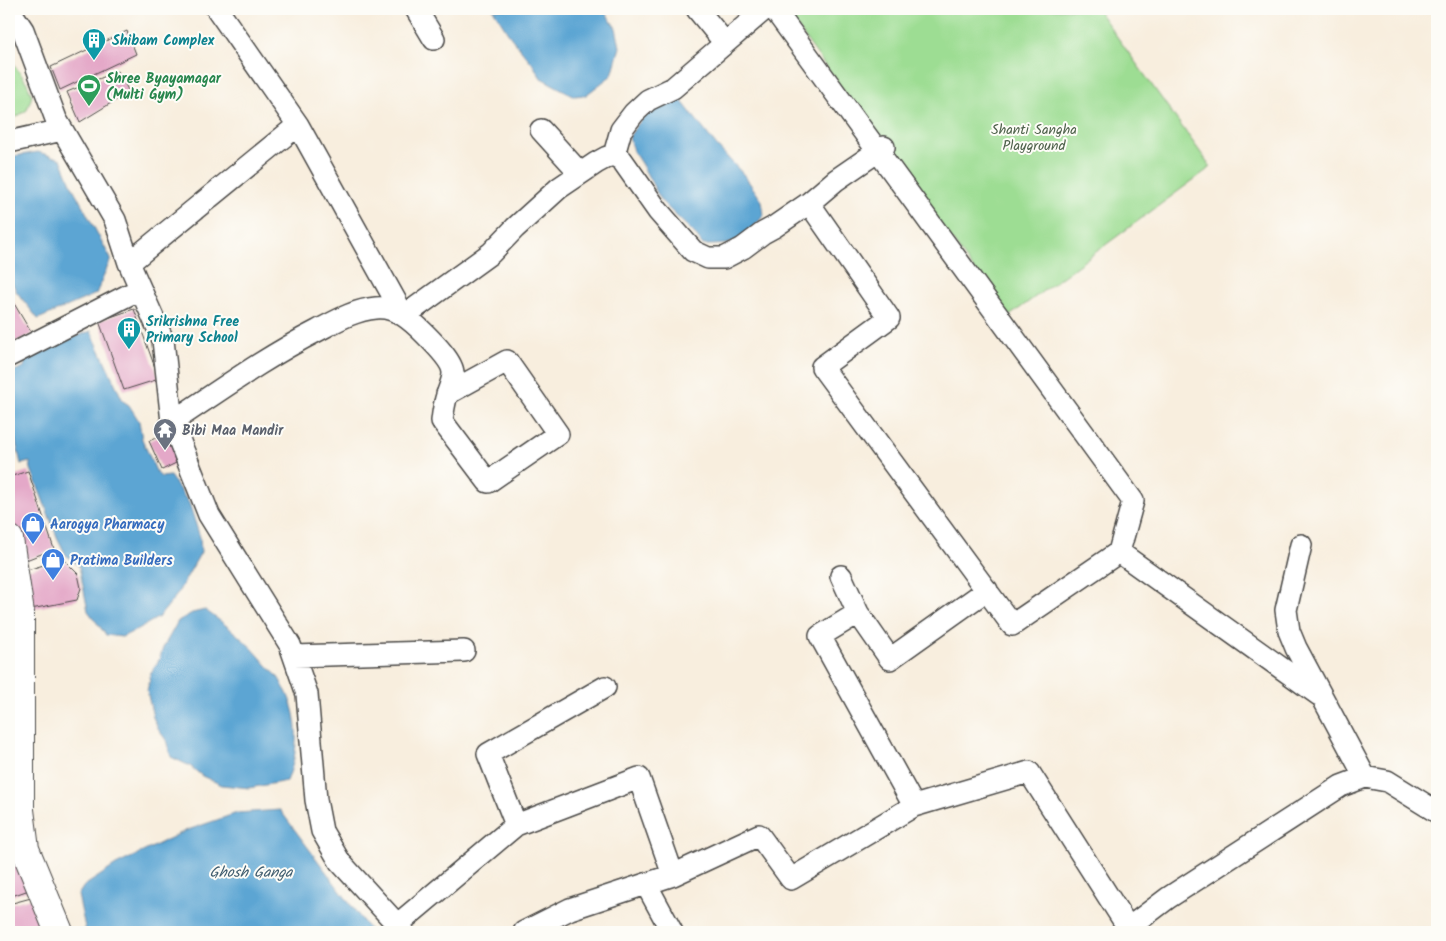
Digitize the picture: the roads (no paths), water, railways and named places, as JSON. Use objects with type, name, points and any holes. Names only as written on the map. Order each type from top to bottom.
[{"type":"main road","points":[[9,540],[20,612],[20,810],[24,850],[59,932]]},
{"type":"street","points":[[9,9],[23,30],[56,119],[115,220],[129,263],[163,340],[172,422],[209,515],[290,645],[307,694],[316,800],[322,831],[340,862],[401,928],[516,825],[638,778],[673,875]]},
{"type":"street","points":[[217,9],[298,125],[404,316]]},
{"type":"street","points":[[416,9],[434,40]]},
{"type":"street","points":[[697,9],[724,43]]},
{"type":"street","points":[[614,155],[621,130],[634,113],[648,100],[673,88],[765,9]]},
{"type":"street","points":[[774,9],[880,149],[1133,501],[1119,552],[1012,625],[822,367],[889,318],[809,203]]},
{"type":"street","points":[[129,263],[298,125]]},
{"type":"street","points":[[9,142],[62,130]]},
{"type":"street","points":[[541,130],[580,173]]},
{"type":"street","points":[[404,316],[491,252],[559,188],[607,157],[614,155],[622,160],[658,211],[693,251],[708,258],[724,258],[743,248],[809,203],[836,180],[880,149]]},
{"type":"street","points":[[9,356],[140,289]]},
{"type":"street","points":[[172,422],[290,344],[347,315],[378,308],[393,310],[404,316],[422,330],[449,362],[453,372],[452,381],[447,394],[442,421],[488,482],[558,434],[507,361],[447,394]]},
{"type":"street","points":[[1302,545],[1286,610],[1289,631],[1296,648],[1365,777]]},
{"type":"street","points":[[1119,552],[1323,698]]},
{"type":"street","points":[[840,576],[858,613],[890,659],[987,590]]},
{"type":"street","points":[[858,613],[820,636],[914,806]]},
{"type":"street","points":[[294,656],[464,651]]},
{"type":"street","points":[[516,825],[488,754],[605,687]]},
{"type":"street","points":[[524,932],[570,909],[673,875],[759,835],[791,879],[914,806],[1029,772],[1127,931],[1168,898],[1341,786],[1365,777],[1388,781],[1437,812]]},
{"type":"street","points":[[646,884],[672,932]]},
{"type":"water","points":[[493,9],[603,9],[616,28],[620,47],[612,75],[586,95],[574,96],[541,78],[532,63],[512,39]]},
{"type":"water","points":[[677,95],[716,145],[744,175],[762,201],[764,215],[748,233],[738,240],[724,244],[703,245],[694,233],[662,202],[633,151],[629,137],[639,122],[655,108]]},
{"type":"water","points":[[38,152],[61,159],[72,186],[111,259],[96,294],[38,319],[16,291],[9,275],[9,157]]},
{"type":"water","points":[[91,331],[123,401],[129,405],[139,421],[142,439],[156,471],[161,477],[170,476],[189,503],[200,537],[201,552],[176,596],[159,617],[122,637],[106,635],[88,611],[79,566],[66,555],[57,537],[30,462],[21,464],[9,413],[9,373],[24,367],[26,354]]},
{"type":"water","points":[[205,610],[230,628],[252,648],[278,677],[286,691],[291,702],[296,724],[296,747],[287,781],[249,788],[222,785],[202,776],[190,766],[171,757],[166,740],[158,729],[153,717],[147,691],[151,673],[178,621],[192,613]]},
{"type":"water","name":"Ghosh Ganga","points":[[280,810],[371,932],[86,932],[78,895],[84,886],[116,865],[185,831],[237,813]]},
{"type":"place","name":"Shibam Complex","points":[[94,61]]},
{"type":"place","name":"Shree Byayamagar (Multi Gym)","points":[[89,107]]},
{"type":"place","name":"Srikrishna Free Primary School","points":[[129,350]]},
{"type":"place","name":"Bibi Maa Mandir","points":[[165,451]]},
{"type":"place","name":"Aarogya Pharmacy","points":[[33,545]]},
{"type":"place","name":"Pratima Builders","points":[[53,581]]},
{"type":"park label","name":"Shanti Sangha Playground","points":[[1034,138]]}]
